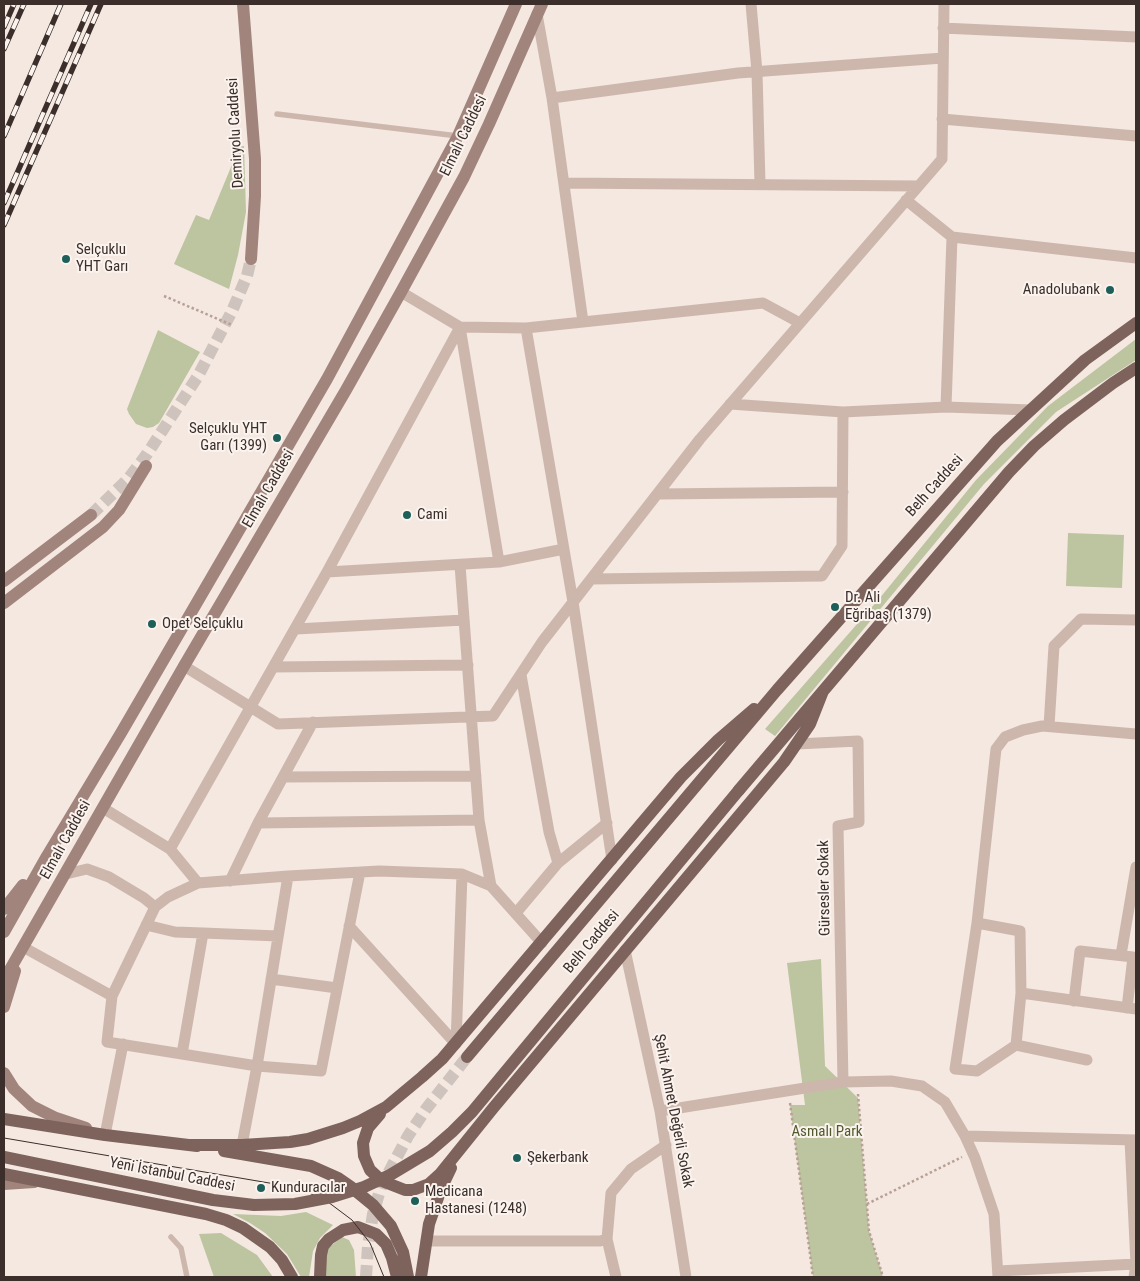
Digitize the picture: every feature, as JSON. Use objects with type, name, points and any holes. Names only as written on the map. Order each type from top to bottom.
[{"type":"main road","name":"Demiryolu Caddesi","points":[[243,4],[255,158],[256,196],[251,260]]},
{"type":"main road","name":"Elmalı Caddesi","points":[[4,932],[47,856],[122,733],[327,379],[458,136],[516,4]]},
{"type":"main road","name":"Elmalı Caddesi","points":[[4,980],[184,666],[346,390],[464,177],[539,9]]},
{"type":"main road","name":"Belh Caddesi","points":[[466,1057],[777,690],[997,441],[1085,360],[1136,323]]},
{"type":"main road","name":"Belh Caddesi","points":[[364,1187],[418,1159],[447,1137],[468,1116],[739,790],[1009,472],[1034,446],[1064,420],[1136,368]]},
{"type":"main road","points":[[1113,383],[1136,377]]},
{"type":"main road","points":[[4,603],[103,527],[119,510],[146,466]]},
{"type":"main road","points":[[4,581],[91,515]]},
{"type":"main road","name":"Belh Caddesi","points":[[386,1106],[422,1077],[456,1044],[698,759],[739,720],[777,690]]},
{"type":"main road","name":"Belh Caddesi","points":[[462,1146],[797,744],[810,724],[823,691]]},
{"type":"main road","points":[[4,909],[47,856]]},
{"type":"main road","points":[[4,1006],[23,947]]},
{"type":"main road","points":[[4,1073],[14,1089],[32,1106],[56,1118],[105,1135]]},
{"type":"main road","points":[[386,1106],[368,1128],[364,1136],[363,1149],[370,1170],[389,1186],[413,1190],[428,1184],[440,1174],[462,1146]]},
{"type":"main road","points":[[190,1145],[242,1145],[290,1142],[326,1134],[360,1121],[386,1106]]},
{"type":"main road","name":"Yeni İstanbul Caddesi","points":[[4,1119],[105,1135],[190,1145]]},
{"type":"main road","points":[[190,1145],[296,1162],[338,1178],[362,1196],[391,1226],[403,1252],[408,1277]]},
{"type":"main road","points":[[421,1277],[429,1224],[441,1189],[462,1146]]},
{"type":"main road","name":"Yeni İstanbul Caddesi","points":[[4,1158],[234,1204],[295,1204],[332,1197],[364,1187]]},
{"type":"main road","points":[[4,1174],[206,1214],[226,1220],[243,1228],[270,1247],[282,1260],[292,1277]]},
{"type":"main road","points":[[4,1184],[39,1182]]},
{"type":"main road","points":[[320,1277],[321,1255],[329,1239],[343,1230],[358,1227],[376,1234],[386,1244],[397,1277]]},
{"type":"street","points":[[751,4],[757,72],[760,184]]},
{"type":"street","points":[[184,666],[278,724],[494,716],[542,642],[700,439],[942,158],[944,4]]},
{"type":"street","points":[[539,9],[583,322]]},
{"type":"street","points":[[944,28],[1136,37]]},
{"type":"street","points":[[552,98],[757,72],[943,58]]},
{"type":"street","points":[[942,119],[1136,136]]},
{"type":"street","points":[[564,183],[918,186]]},
{"type":"street","points":[[906,200],[952,237],[1136,258]]},
{"type":"street","points":[[946,407],[952,237]]},
{"type":"street","points":[[400,292],[460,327],[526,328],[763,303],[800,323]]},
{"type":"street","points":[[460,327],[499,562]]},
{"type":"street","points":[[170,849],[296,629],[460,327]]},
{"type":"street","points":[[526,328],[573,602],[612,860]]},
{"type":"street","points":[[730,404],[844,412],[946,407],[1031,410]]},
{"type":"street","points":[[592,578],[822,576],[842,546],[844,412]]},
{"type":"street","points":[[658,494],[843,492]]},
{"type":"street","points":[[327,572],[499,562],[564,549]]},
{"type":"street","points":[[460,564],[479,820],[492,886]]},
{"type":"street","points":[[1049,726],[1054,646],[1081,619],[1136,620]]},
{"type":"street","points":[[296,629],[464,620]]},
{"type":"street","points":[[274,667],[468,665]]},
{"type":"street","points":[[522,675],[549,832],[558,863]]},
{"type":"street","points":[[230,881],[258,823],[313,722]]},
{"type":"street","points":[[1087,1060],[1016,1045],[977,1071],[954,1069],[977,923],[996,749],[1005,737],[1022,730],[1042,726],[1136,734]]},
{"type":"street","name":"Gürsesler Sokak","points":[[797,744],[858,740],[859,822],[838,826],[843,1082]]},
{"type":"street","points":[[284,777],[476,776]]},
{"type":"street","points":[[103,808],[170,849],[198,883]]},
{"type":"street","points":[[258,823],[479,820]]},
{"type":"street","points":[[516,913],[558,863],[607,823]]},
{"type":"street","points":[[1122,956],[1136,867]]},
{"type":"street","points":[[66,874],[87,869],[109,877],[155,906]]},
{"type":"street","points":[[360,872],[321,1071],[257,1066],[107,1042],[112,996],[155,906],[168,897],[198,883],[288,876],[360,872],[379,871],[462,874],[492,886],[542,942]]},
{"type":"street","points":[[456,1044],[462,874]]},
{"type":"street","points":[[242,1145],[288,876]]},
{"type":"street","points":[[977,923],[1020,931],[1021,993],[1016,1045]]},
{"type":"street","points":[[146,925],[175,932],[278,936]]},
{"type":"street","points":[[349,926],[456,1044]]},
{"type":"street","points":[[182,1054],[203,933]]},
{"type":"street","points":[[23,947],[112,996]]},
{"type":"street","name":"Şehit Ahmet Değerli Sokak","points":[[625,950],[660,1111],[686,1277]]},
{"type":"street","points":[[1021,993],[1074,1001],[1132,1009],[1133,957],[1080,951],[1074,1001]]},
{"type":"street","points":[[271,979],[337,988]]},
{"type":"street","points":[[105,1135],[123,1044]]},
{"type":"street","points":[[660,1111],[843,1082],[891,1081],[922,1086],[945,1102],[972,1152],[994,1214],[998,1274],[1136,1264]]},
{"type":"street","points":[[965,1136],[1133,1140],[1136,1264],[1134,1277]]},
{"type":"street","points":[[616,1277],[607,1239],[611,1193],[631,1170],[666,1145]]},
{"type":"street","points":[[426,1241],[600,1241],[607,1239]]},
{"type":"lane","points":[[276,114],[458,136]]},
{"type":"lane","points":[[172,1237],[180,1248],[187,1277]]},
{"type":"path","points":[[164,296],[232,325]]},
{"type":"path","points":[[858,1082],[869,1231],[883,1277]]},
{"type":"path","points":[[788,1091],[813,1277]]},
{"type":"path","points":[[867,1204],[972,1152]]},
{"type":"green space","points":[[244,146],[246,212],[229,289],[174,264],[196,215],[209,220],[231,167],[234,147]]},
{"type":"green space","points":[[158,330],[200,352],[159,423],[147,428],[136,424],[127,409]]},
{"type":"green space","points":[[1136,339],[1136,360],[1056,412],[984,484],[775,736],[765,729],[879,599],[976,480],[1048,406]]},
{"type":"green space","points":[[1068,533],[1124,535],[1122,588],[1066,586]]},
{"type":"green space","name":"Asmalı Park","points":[[821,959],[825,1066],[858,1098],[869,1231],[883,1277],[813,1277],[790,1105],[805,1105],[787,963]]},
{"type":"green space","points":[[306,1212],[333,1225],[320,1238],[313,1251],[309,1277],[301,1277],[287,1254],[265,1233],[233,1214],[281,1216]]},
{"type":"green space","points":[[221,1233],[257,1255],[273,1277],[214,1277],[199,1234]]},
{"type":"green space","points":[[342,1237],[349,1240],[354,1250],[356,1277],[324,1277],[327,1249]]},
{"type":"tunnel","points":[[91,515],[128,479],[147,454],[198,376],[232,311],[247,276],[251,259]]},
{"type":"tunnel","points":[[366,1277],[373,1214],[381,1187],[408,1136],[426,1109],[467,1057]]},
{"type":"tram line","points":[[4,1138],[287,1186],[305,1191],[328,1202],[352,1220],[370,1243],[384,1277]]},
{"type":"railway","points":[[4,27],[14,4]]},
{"type":"railway","points":[[4,49],[24,4]]},
{"type":"railway","points":[[4,136],[61,4]]},
{"type":"railway","points":[[4,203],[91,4]]},
{"type":"railway","points":[[4,225],[101,4]]},
{"type":"place","name":"Selçuklu YHT Garı","points":[[66,259]]},
{"type":"place","name":"Anadolubank","points":[[1110,290]]},
{"type":"place","name":"Selçuklu YHT Garı (1399)","points":[[277,438]]},
{"type":"place","name":"Cami","points":[[407,515]]},
{"type":"place","name":"Dr. Ali Eğribaş (1379)","points":[[835,607]]},
{"type":"place","name":"Opet Selçuklu","points":[[152,624]]},
{"type":"place","name":"Şekerbank","points":[[517,1158]]},
{"type":"place","name":"Kunduracılar","points":[[261,1188]]},
{"type":"place","name":"Medicana Hastanesi (1248)","points":[[415,1201]]}]
